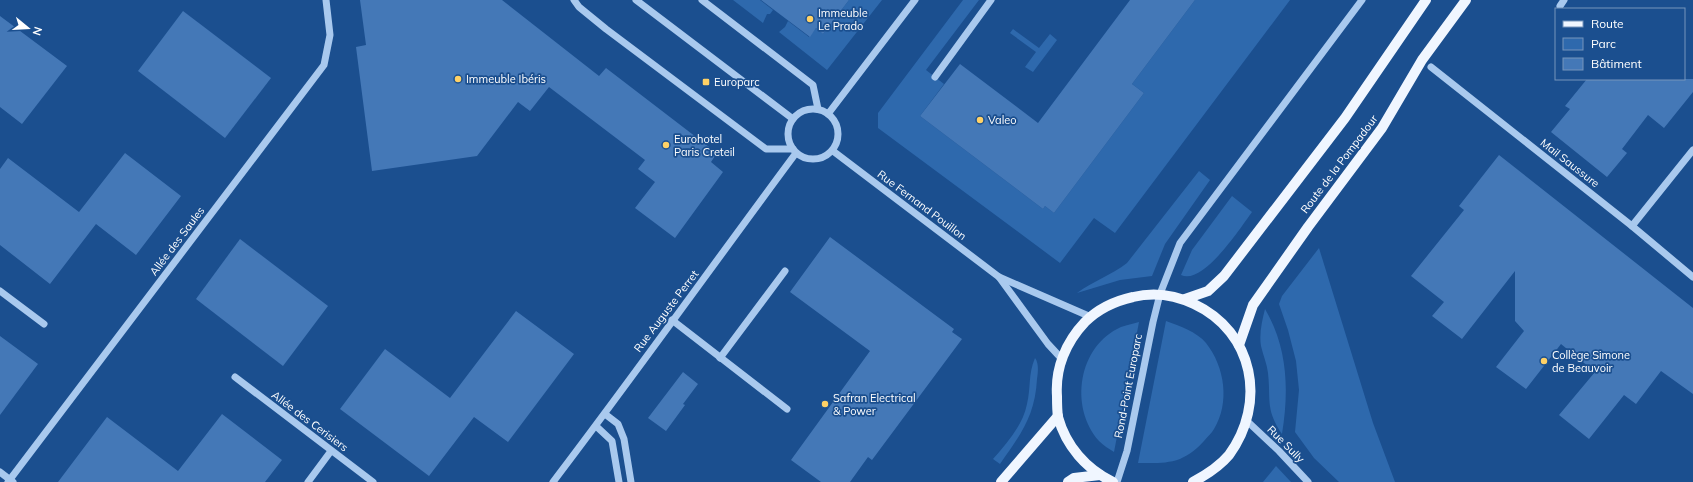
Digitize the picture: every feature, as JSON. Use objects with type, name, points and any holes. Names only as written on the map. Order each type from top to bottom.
[{"type":"main road","points":[[1185,299],[1208,291],[1224,276],[1345,118],[1426,0]]},
{"type":"main road","name":"Route de la Pompadour","points":[[1239,345],[1253,305],[1308,227],[1382,128],[1422,60],[1466,0]]},
{"type":"main road","points":[[1113,482],[1100,475],[1077,455],[1064,435],[1058,416],[1056,382],[1061,358],[1076,332],[1091,317],[1108,305],[1141,295],[1160,294],[1185,299],[1205,309],[1222,322],[1245,356],[1250,376],[1251,400],[1247,422],[1239,439],[1228,456],[1211,472],[1193,482]]},
{"type":"main road","points":[[1001,482],[1058,416]]},
{"type":"main road","points":[[1068,482],[1074,478],[1100,475]]},
{"type":"street","name":"Allée des Saules","points":[[10,481],[324,65],[330,35],[326,0]]},
{"type":"street","points":[[574,0],[579,7],[606,29],[766,149],[794,151]]},
{"type":"street","points":[[636,0],[793,119]]},
{"type":"street","points":[[702,0],[814,85],[818,109]]},
{"type":"street","points":[[828,114],[915,0]]},
{"type":"street","points":[[935,77],[991,0]]},
{"type":"street","points":[[1160,294],[1180,243],[1362,0]]},
{"type":"street","name":"Mail Saussure","points":[[1431,67],[1632,226],[1693,277]]},
{"type":"street","points":[[818,109],[828,114],[834,120],[838,131],[837,144],[833,151],[819,159],[810,160],[802,157],[794,151],[789,144],[788,131],[793,119],[804,110],[818,109]]},
{"type":"street","points":[[1632,226],[1693,150]]},
{"type":"street","name":"Rue Auguste Perret","points":[[553,482],[605,414],[794,151]]},
{"type":"street","name":"Rue Fernand Pouillon","points":[[833,151],[999,277],[1091,317]]},
{"type":"street","points":[[720,358],[785,271]]},
{"type":"street","name":"Rue Fernand Pouillon","points":[[999,277],[1048,344],[1061,358]]},
{"type":"street","points":[[0,291],[44,324]]},
{"type":"street","name":"Rond-Point Europarc","points":[[1117,482],[1127,451],[1160,294]]},
{"type":"street","points":[[672,320],[787,409]]},
{"type":"street","name":"Allée des Cerisiers","points":[[235,377],[373,482]]},
{"type":"street","points":[[605,414],[618,424],[624,439],[631,482]]},
{"type":"street","name":"Rue Sully","points":[[1247,422],[1279,451],[1308,482]]},
{"type":"street","points":[[596,426],[612,441],[619,482]]},
{"type":"street","points":[[308,482],[331,451]]},
{"type":"street","points":[[0,472],[10,481]]},
{"type":"green space","points":[[733,0],[760,0],[773,10],[770,14],[767,14],[763,23]]},
{"type":"green space","points":[[849,0],[882,0],[827,70],[779,32],[785,27],[788,21],[809,37],[816,28],[823,34]]},
{"type":"green space","points":[[963,0],[979,0],[926,70],[944,84],[920,116],[1043,209],[1045,206],[1054,213],[1144,93],[1132,84],[1195,0],[1290,0],[1115,233],[1094,218],[1060,263],[878,128],[878,113]]},
{"type":"green space","points":[[1013,29],[1039,48],[1050,34],[1057,40],[1033,72],[1025,67],[1036,52],[1010,33]]},
{"type":"green space","points":[[1199,171],[1210,180],[1165,244],[1152,276],[1120,280],[1077,293],[1127,263]]},
{"type":"green space","points":[[1232,196],[1252,212],[1231,241],[1210,264],[1200,272],[1190,276],[1181,275],[1192,250]]},
{"type":"green space","points":[[1319,248],[1373,423],[1395,482],[1339,482],[1314,458],[1295,432],[1299,390],[1296,361],[1279,304],[1282,296]]},
{"type":"green space","points":[[1265,309],[1273,324],[1278,339],[1285,370],[1286,402],[1282,434],[1273,418],[1271,411],[1269,382],[1260,341]]},
{"type":"green space","points":[[1166,321],[1193,333],[1206,343],[1218,363],[1221,374],[1224,397],[1222,408],[1219,419],[1213,430],[1202,444],[1190,453],[1180,459],[1170,462],[1138,463]]},
{"type":"green space","points":[[1139,322],[1114,452],[1099,441],[1090,427],[1084,412],[1081,395],[1083,378],[1087,362],[1095,348],[1106,336],[1121,327]]},
{"type":"green space","points":[[1035,358],[1038,365],[1038,373],[1036,392],[1030,414],[1020,434],[1000,464],[993,459],[1009,440],[1025,412],[1029,392],[1030,375]]},
{"type":"green space","points":[[1276,466],[1291,482],[1263,482]]},
{"type":"building","name":"Immeuble Ibéris","points":[[360,0],[502,0],[599,76],[606,68],[717,153],[711,162],[723,172],[675,238],[635,208],[655,182],[638,169],[645,160],[549,87],[530,111],[518,102],[477,156],[372,171],[356,47],[366,45]]},
{"type":"building","name":"Immeuble Le Prado","points":[[761,0],[849,0],[823,34],[816,28],[810,37]]},
{"type":"building","name":"Valeo","points":[[1130,0],[1195,0],[1132,84],[1144,93],[1054,213],[1045,206],[1043,209],[920,116],[960,64],[1038,123]]},
{"type":"building","points":[[183,11],[271,78],[225,138],[138,71]]},
{"type":"building","points":[[0,16],[67,66],[22,124],[0,107]]},
{"type":"building","points":[[1693,79],[1693,92],[1664,128],[1648,115],[1622,149],[1627,153],[1607,177],[1551,132],[1570,109],[1565,106],[1586,80]]},
{"type":"building","points":[[125,153],[181,196],[136,255],[96,224],[50,284],[0,245],[0,169],[8,158],[79,212]]},
{"type":"building","points":[[1499,155],[1693,308],[1693,394],[1661,371],[1636,404],[1624,395],[1589,439],[1559,415],[1595,372],[1561,344],[1526,389],[1496,367],[1524,331],[1515,321],[1515,271],[1462,339],[1432,316],[1444,302],[1411,276],[1464,210],[1459,206]]},
{"type":"building","points":[[830,237],[954,329],[952,332],[962,339],[872,460],[868,457],[850,482],[821,482],[791,460],[870,351],[790,292]]},
{"type":"building","points":[[240,239],[328,306],[283,366],[196,299]]},
{"type":"building","points":[[516,311],[574,354],[508,442],[474,417],[429,476],[340,409],[385,349],[450,398]]},
{"type":"building","points":[[0,336],[38,364],[0,415]]},
{"type":"building","points":[[683,372],[698,384],[666,431],[648,418]]},
{"type":"building","points":[[222,414],[282,460],[265,482],[58,482],[107,417],[178,471]]},
{"type":"place","name":"Immeuble Le Prado","points":[[810,19]]},
{"type":"place","name":"Immeuble Ibéris","points":[[458,79]]},
{"type":"place","name":"Europarc","points":[[706,82]]},
{"type":"place","name":"Valeo","points":[[980,120]]},
{"type":"place","name":"Eurohotel Paris Creteil","points":[[666,145]]},
{"type":"place","name":"Collège Simone de Beauvoir","points":[[1544,361]]},
{"type":"place","name":"Safran Electrical & Power","points":[[825,404]]}]
